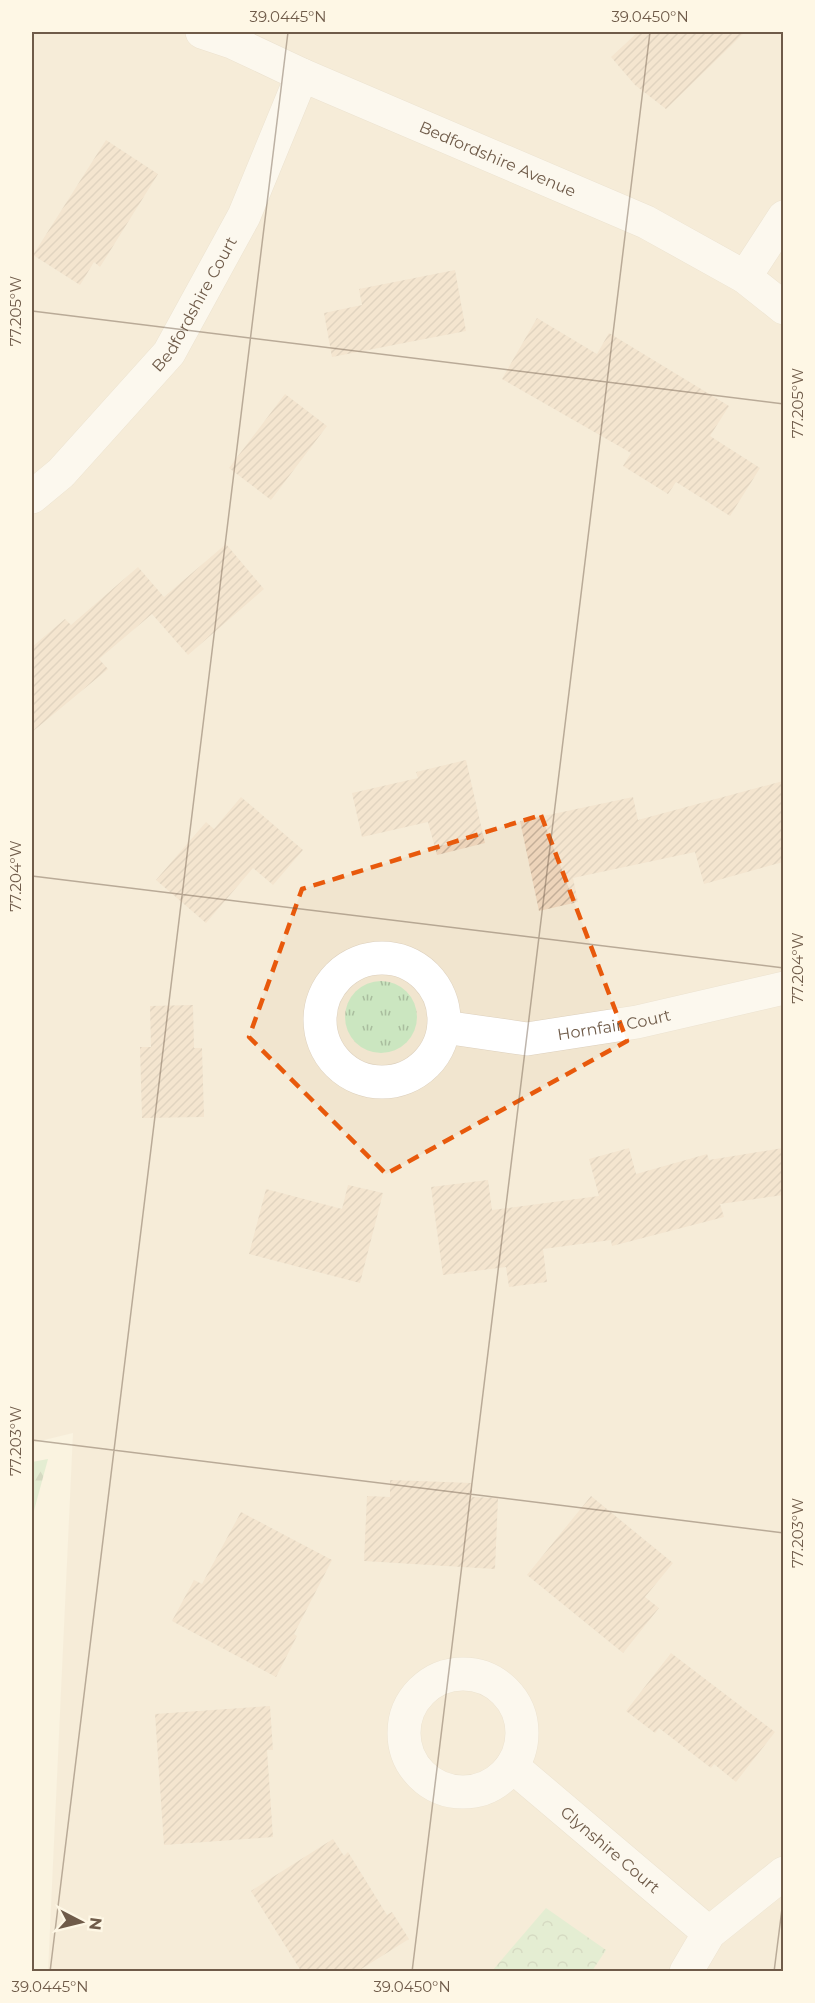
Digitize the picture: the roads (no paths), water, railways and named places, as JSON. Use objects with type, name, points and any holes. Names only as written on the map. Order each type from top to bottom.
[{"type":"street","name":"Bedfordshire Avenue","points":[[202,32],[232,42],[302,75],[646,222],[745,277],[783,308]]},
{"type":"street","name":"Bedfordshire Court","points":[[32,497],[61,473],[169,353],[244,216],[302,75]]},
{"type":"street","points":[[745,277],[783,217]]},
{"type":"street","name":"Hornfair Court","points":[[444,1027],[527,1039],[637,1022],[783,988]]},
{"type":"street","name":"Glynshire Court","points":[[512,1766],[709,1934]]},
{"type":"street","points":[[686,1971],[709,1934],[783,1873]]}]
